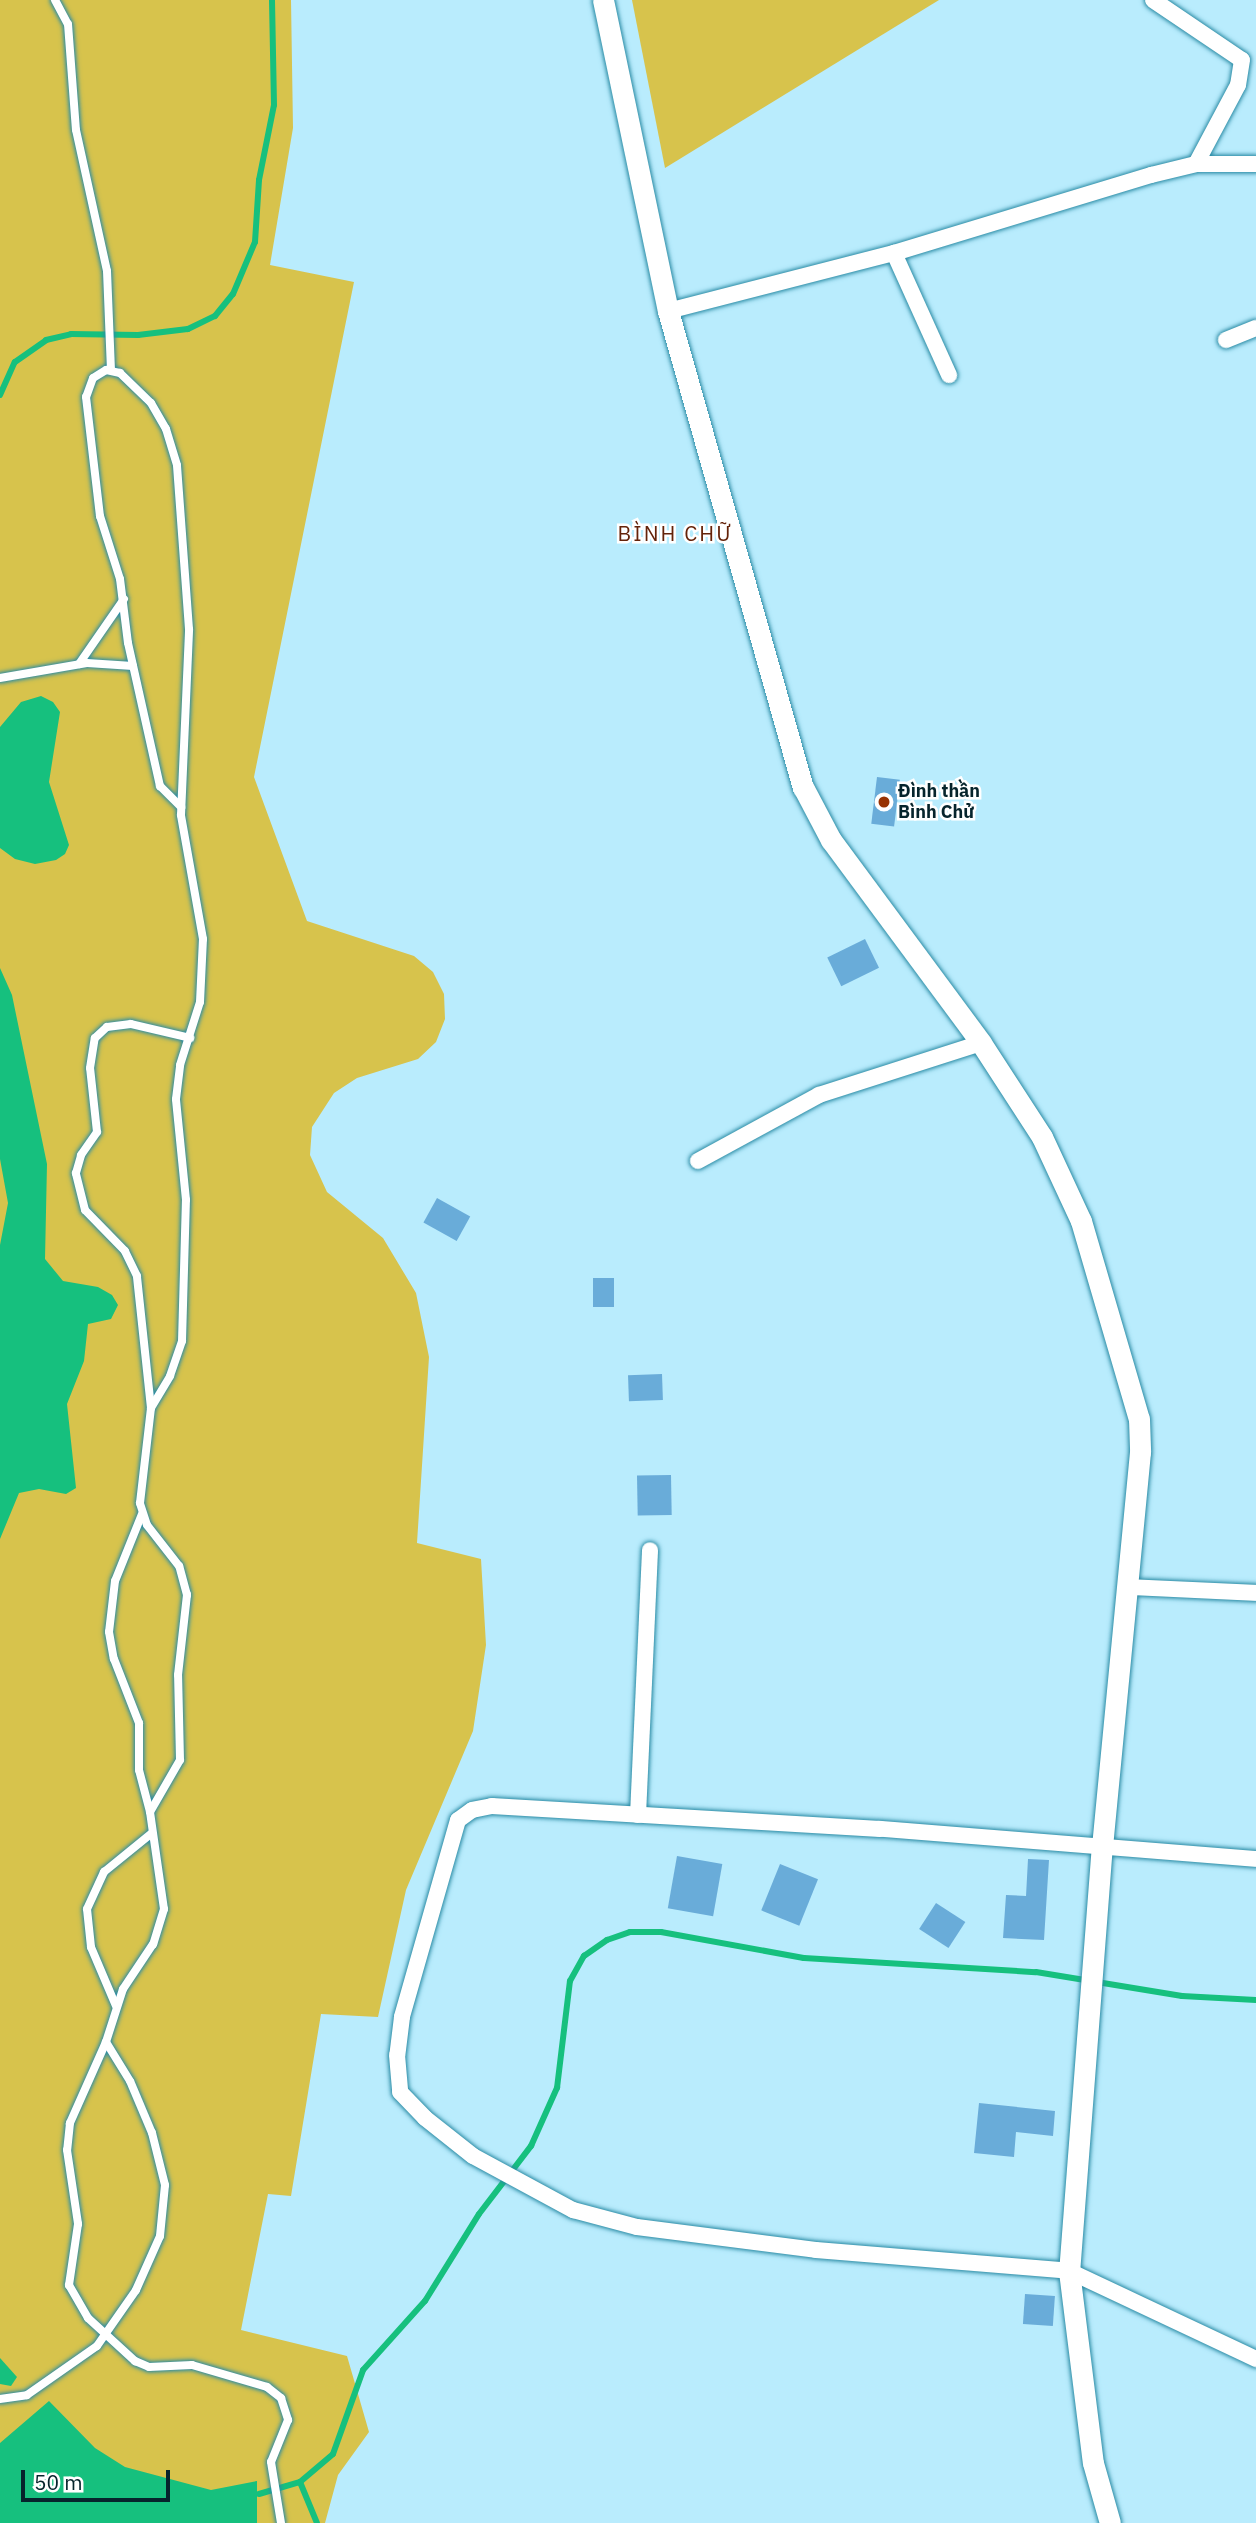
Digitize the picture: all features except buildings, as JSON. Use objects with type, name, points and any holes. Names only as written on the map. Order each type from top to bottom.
[{"type":"street","points":[[603,0],[668,311],[803,787],[831,840],[981,1043],[1042,1137],[1081,1221],[1136,1408],[1140,1452],[1102,1844],[1069,2271],[1093,2463],[1110,2523]]},
{"type":"street","points":[[1153,0],[1242,60],[1238,85],[1196,164]]},
{"type":"street","points":[[668,311],[894,253],[1196,164],[1256,164]]},
{"type":"street","points":[[894,253],[949,375]]},
{"type":"street","points":[[1226,340],[1256,328]]},
{"type":"street","points":[[698,1161],[819,1095],[981,1043]]},
{"type":"street","points":[[639,1815],[650,1550]]},
{"type":"street","points":[[1129,1587],[1256,1593]]},
{"type":"street","points":[[1256,1859],[1102,1844],[639,1815],[492,1806],[472,1810],[458,1820],[402,2017],[397,2055],[400,2092],[425,2118],[492,2166],[573,2210],[637,2227],[943,2263],[1069,2271],[1256,2359]]},
{"type":"lane","points":[[55,0],[71,38],[72,106],[96,211],[111,318],[111,370]]},
{"type":"lane","points":[[111,370],[93,378],[86,397],[102,528],[124,599],[133,666],[160,786],[181,807]]},
{"type":"lane","points":[[111,370],[150,403],[166,429],[177,465],[189,629],[181,807],[204,950],[200,1002],[180,1065],[176,1099],[186,1200],[182,1341],[170,1376],[151,1408]]},
{"type":"lane","points":[[79,664],[124,599]]},
{"type":"lane","points":[[0,678],[79,664],[133,666]]},
{"type":"lane","points":[[190,1038],[131,1024],[107,1027],[94,1038],[90,1068],[97,1132],[81,1155],[76,1173],[85,1210],[125,1251],[137,1276],[151,1408],[142,1514],[115,1581],[109,1632],[114,1659],[135,1706],[139,1770],[150,1812],[164,1897],[162,1921],[116,2006],[106,2042],[71,2123],[66,2150],[78,2207],[69,2285],[80,2308],[141,2364],[192,2365],[276,2392],[286,2404],[288,2420],[273,2452],[281,2523]]},
{"type":"lane","points":[[142,1514],[179,1566],[187,1595],[178,1675],[180,1760],[150,1812]]},
{"type":"lane","points":[[116,2006],[88,1935],[87,1909],[104,1872],[152,1833]]},
{"type":"lane","points":[[0,2399],[27,2395],[86,2356],[108,2335],[149,2262],[160,2236],[166,2202],[163,2172],[143,2107],[106,2042]]},
{"type":"shaded area","points":[[0,0],[291,0],[293,128],[270,265],[354,282],[254,777],[307,921],[414,956],[433,972],[444,994],[445,1019],[436,1042],[418,1059],[357,1078],[334,1093],[312,1127],[310,1155],[327,1192],[383,1238],[416,1293],[429,1357],[417,1543],[481,1559],[486,1645],[473,1731],[406,1890],[378,2017],[321,2014],[291,2196],[268,2194],[241,2330],[347,2356],[369,2432],[338,2475],[325,2523],[0,2523]]},
{"type":"shaded area","points":[[632,0],[939,0],[665,168]]},
{"type":"shaded area","points":[[41,696],[53,702],[60,712],[49,782],[69,845],[65,854],[56,860],[35,864],[15,859],[0,848],[0,727],[21,702]]},
{"type":"shaded area","points":[[0,968],[12,995],[47,1164],[45,1259],[63,1281],[98,1287],[112,1295],[118,1305],[111,1319],[88,1324],[84,1361],[67,1404],[76,1488],[66,1494],[39,1489],[19,1493],[0,1539],[0,1245],[8,1203],[0,1159]]},
{"type":"shaded area","points":[[0,2358],[17,2377],[11,2386],[0,2384]]},
{"type":"shaded area","points":[[49,2401],[95,2448],[125,2467],[211,2490],[257,2481],[257,2523],[0,2523],[0,2443]]},
{"type":"waterway","points":[[0,395],[15,362],[46,340],[71,334],[138,335],[188,329],[215,316],[233,294],[255,242],[259,180],[274,105],[272,0]]},
{"type":"waterway","points":[[259,2494],[300,2482],[333,2454],[363,2370],[425,2301],[479,2214],[531,2146],[557,2088],[570,1981],[584,1956],[607,1940],[630,1932],[661,1932],[804,1958],[1036,1972],[1182,1996],[1256,2000]]},
{"type":"waterway","points":[[300,2482],[317,2523]]},
{"type":"place","name":"Đình thần Bình Chử","points":[[884,802]]},
{"type":"district","name":"BÌNH CHỮ","points":[[675,533]]}]
